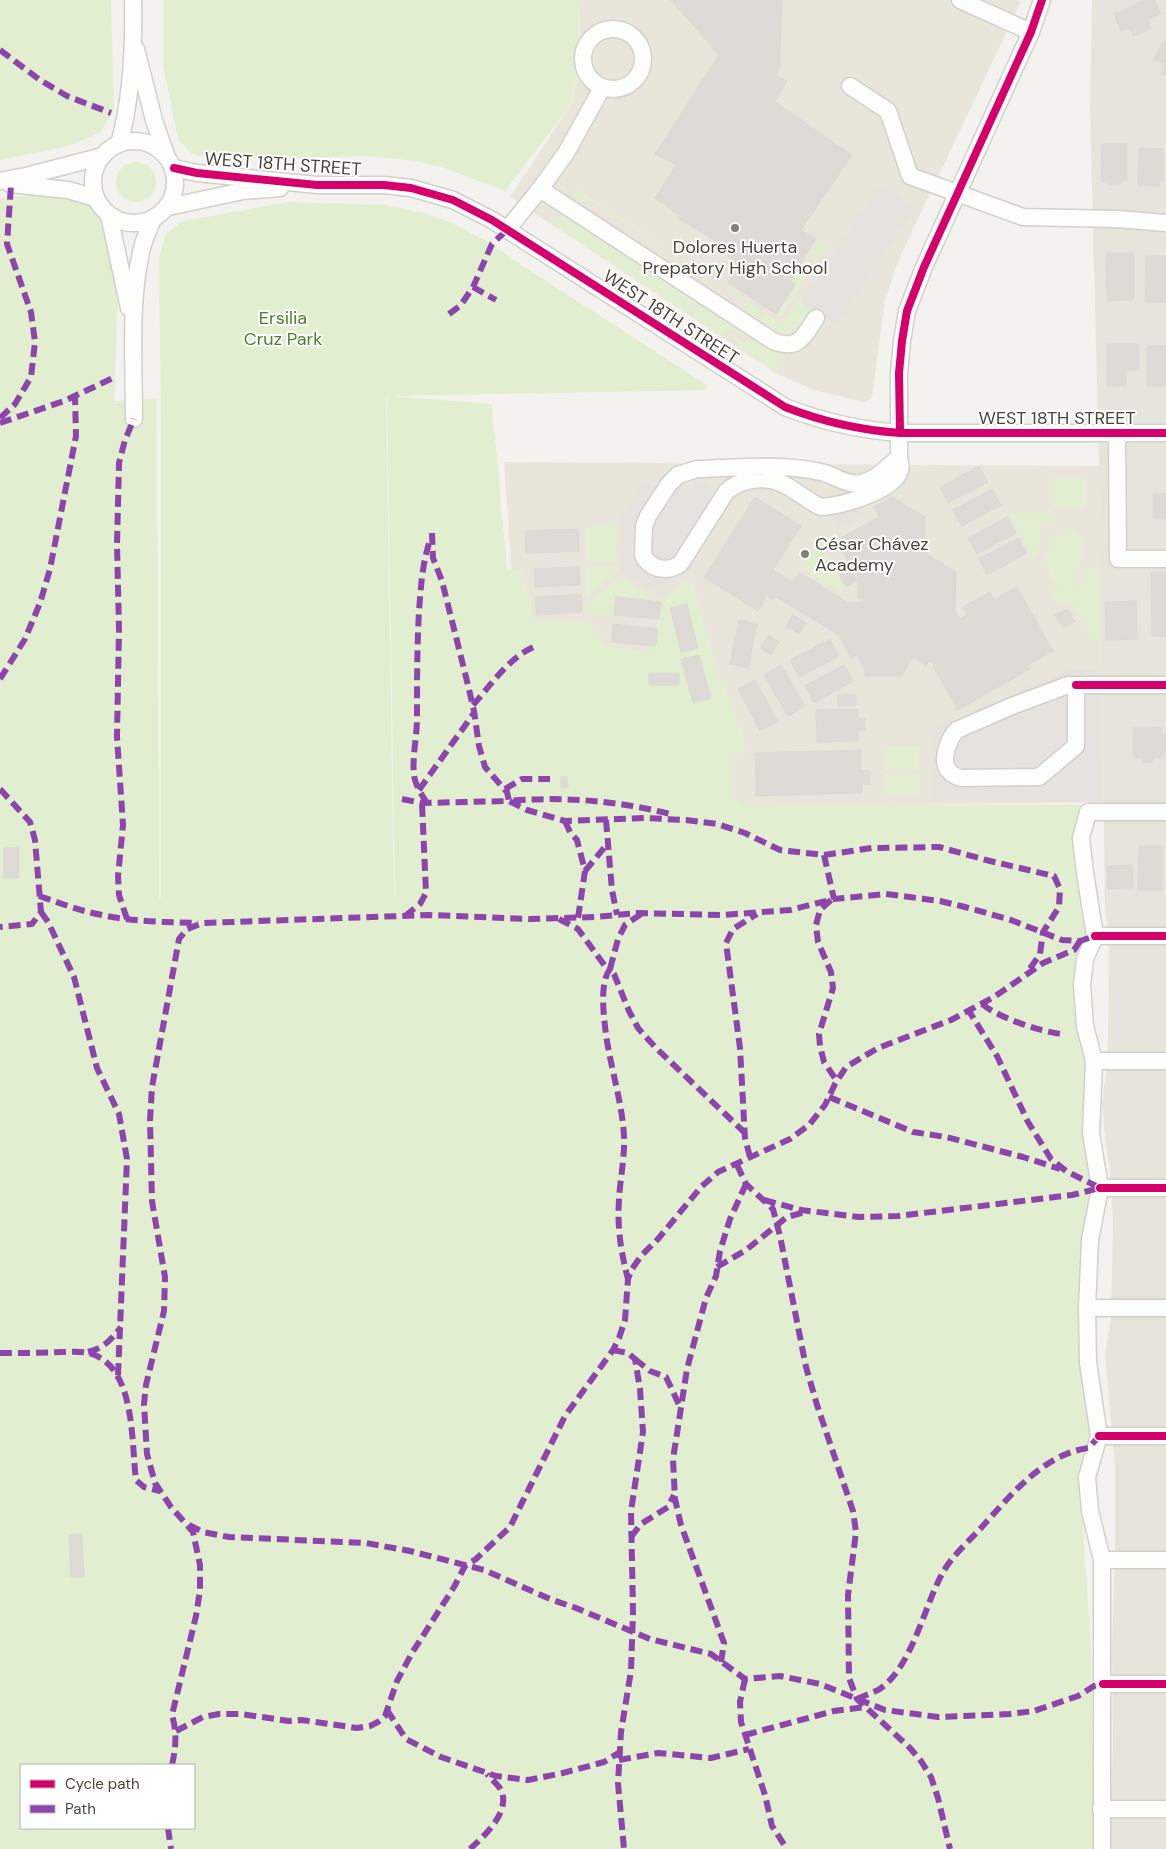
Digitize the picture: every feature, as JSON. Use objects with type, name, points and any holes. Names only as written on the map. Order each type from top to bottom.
[{"type":"street","points":[[119,144],[126,120],[134,39],[134,0]]},
{"type":"street","points":[[960,0],[1031,32]]},
{"type":"street","points":[[899,458],[892,462],[884,472],[867,481],[854,484],[809,470],[767,467],[697,468],[687,471],[669,484],[648,516],[644,526],[643,555],[645,559],[662,570],[677,566],[681,563],[726,492],[732,486],[741,482],[758,480],[782,484],[818,506],[825,507],[873,493],[892,481],[899,474],[901,468],[899,458],[899,373],[907,311],[924,267],[1031,32],[1042,0]]},
{"type":"street","points":[[134,39],[154,120],[170,162],[176,183],[174,196],[168,207],[153,219],[145,222],[130,224],[119,221],[100,206],[96,198],[93,176],[103,156],[119,144],[131,141],[144,142],[157,148],[170,162]]},
{"type":"street","points":[[850,86],[888,111],[910,176],[1023,217],[1117,219],[1166,223]]},
{"type":"street","points":[[507,230],[540,189],[566,152],[602,88]]},
{"type":"street","points":[[0,182],[103,156]]},
{"type":"street","name":"WEST 18TH STREET","points":[[170,162],[197,173],[317,185]]},
{"type":"street","points":[[0,182],[68,190],[96,198]]},
{"type":"street","name":"WEST 18TH STREET","points":[[168,207],[243,191],[317,185],[384,185],[425,191],[453,200],[507,230],[785,407],[811,417],[869,431],[900,433],[1166,433]]},
{"type":"street","points":[[540,189],[773,341],[784,345],[797,343],[816,318]]},
{"type":"street","points":[[109,215],[126,290],[134,337]]},
{"type":"street","points":[[134,419],[136,284],[142,246],[153,219]]},
{"type":"street","points":[[1117,433],[1118,559],[1166,559]]},
{"type":"street","points":[[1076,685],[1076,746],[1040,777],[961,778],[950,773],[946,766],[946,756],[952,735],[957,730],[1012,706],[1068,685],[1076,685],[1166,685]]},
{"type":"street","points":[[1102,1849],[1102,1560],[1090,1511],[1087,1477],[1099,1436],[1088,1362],[1087,1308],[1090,1240],[1100,1188],[1091,1133],[1094,1061],[1085,1026],[1082,985],[1085,959],[1095,936],[1081,838],[1088,812],[1166,812]]},
{"type":"street","points":[[1095,936],[1166,936]]},
{"type":"street","points":[[1094,1061],[1166,1060]]},
{"type":"street","points":[[1100,1188],[1166,1188]]},
{"type":"street","points":[[1087,1308],[1166,1308]]},
{"type":"street","points":[[1099,1436],[1166,1436]]},
{"type":"street","points":[[1102,1560],[1166,1560]]},
{"type":"street","points":[[1102,1684],[1166,1684]]},
{"type":"street","points":[[1101,1810],[1166,1810]]},
{"type":"shaded area","name":"Dolores Huerta Prepatory High School","points":[[580,0],[1017,0],[1021,2],[899,259],[885,300],[872,398],[864,402],[813,390],[776,373],[510,197],[570,106],[580,72]]},
{"type":"shaded area","points":[[1092,0],[1166,0],[1166,1849],[1110,1849],[1109,1843],[1113,1748],[1112,1647],[1115,1468],[1105,1353],[1111,1319],[1113,1222],[1110,1170],[1102,1103],[1108,1037],[1109,942],[1105,910],[1099,466],[1090,108]]},
{"type":"shaded area","points":[[879,184],[914,208],[838,325],[801,301]]},
{"type":"shaded area","name":"César Chávez Academy","points":[[504,462],[1099,466],[1104,802],[724,807],[517,643]]},
{"type":"shaded area","points":[[697,480],[732,501],[686,574],[667,584],[661,595],[621,571],[622,515],[643,481],[655,488],[678,484],[689,491]]},
{"type":"shaded area","points":[[858,504],[864,514],[838,530],[831,519]]},
{"type":"shaded area","points":[[1072,669],[1100,670],[1102,802],[933,802],[935,729],[1047,678]]},
{"type":"green space","points":[[0,0],[111,0],[114,110],[100,133],[65,147],[0,160]]},
{"type":"green space","points":[[163,0],[580,0],[579,73],[570,106],[505,191],[445,168],[410,160],[362,156],[222,160],[192,154],[178,139],[163,64]]},
{"type":"green space","points":[[132,162],[140,162],[147,165],[153,171],[156,182],[153,193],[147,199],[140,202],[132,202],[125,199],[119,193],[116,186],[116,178],[119,171],[125,165]]},
{"type":"green space","points":[[577,189],[657,241],[658,244],[591,201],[574,198],[573,193]]},
{"type":"green space","name":"Ersilia Cruz Park","points":[[41,195],[72,197],[87,203],[102,220],[110,247],[118,299],[114,401],[157,399],[159,898],[161,897],[161,431],[159,257],[165,235],[181,222],[287,202],[383,205],[424,213],[450,222],[492,244],[707,385],[707,390],[389,396],[492,404],[507,569],[521,570],[534,621],[588,622],[606,644],[649,652],[665,597],[687,581],[693,584],[717,671],[744,736],[745,752],[732,753],[733,797],[743,804],[1084,805],[1077,836],[1087,936],[1081,948],[1079,973],[1091,1064],[1095,1179],[1093,1440],[1082,1510],[1091,1650],[1094,1849],[0,1849],[0,198]],"holes":[[[386,396],[387,396],[395,895]]]},
{"type":"green space","points":[[564,215],[696,301],[689,314],[551,223],[549,219],[556,220]]},
{"type":"green space","points":[[818,240],[828,246],[818,261],[812,257],[813,254],[810,252]]},
{"type":"green space","points":[[805,261],[815,265],[781,317],[777,315],[797,285],[792,281]]},
{"type":"green space","points":[[729,289],[762,310],[758,316],[755,317],[749,313],[740,298]]},
{"type":"green space","points":[[799,301],[810,308],[810,311],[794,331],[784,334],[761,322],[765,313],[782,324],[796,302]]},
{"type":"green space","points":[[700,304],[744,333],[744,337],[729,327],[723,336],[692,317]]},
{"type":"green space","points":[[730,332],[745,343],[750,338],[779,353],[781,360],[777,372],[737,345],[738,342],[729,335]]},
{"type":"green space","points":[[1085,478],[1085,507],[1052,508],[1051,479]]},
{"type":"green space","points":[[1009,513],[1052,513],[1052,521],[1040,521],[1039,555],[1033,558]]},
{"type":"green space","points":[[618,521],[616,561],[587,562],[586,529]]},
{"type":"green space","points":[[1067,529],[1076,530],[1081,535],[1083,542],[1081,561],[1071,584],[1080,586],[1084,583],[1085,575],[1091,568],[1094,567],[1099,572],[1100,640],[1093,641],[1089,638],[1083,617],[1070,601],[1058,603],[1053,599],[1054,590],[1059,586],[1052,579],[1045,556],[1054,538],[1062,535]]},
{"type":"green space","points":[[815,544],[822,546],[845,587],[840,592],[802,568]]},
{"type":"green space","points":[[616,566],[616,572],[586,597],[585,568]]},
{"type":"green space","points":[[616,580],[625,580],[655,599],[614,597],[612,615],[588,615],[588,603]]},
{"type":"green space","points":[[885,746],[919,746],[919,770],[885,770]]},
{"type":"green space","points":[[885,774],[920,774],[920,794],[885,794]]},
{"type":"building","points":[[671,0],[782,0],[780,67],[776,75],[787,81],[775,102],[852,155],[801,230],[816,239],[790,281],[795,284],[776,314],[728,283],[737,269],[727,253],[729,249],[678,218],[680,215],[655,198],[676,165],[655,154],[719,55]]},
{"type":"building","points":[[1146,0],[1154,0],[1161,14],[1147,20],[1151,28],[1134,36],[1129,28],[1121,31],[1114,14]]},
{"type":"building","points":[[1163,41],[1166,42],[1166,76],[1161,73],[1165,64],[1154,59]]},
{"type":"building","points":[[1101,144],[1127,144],[1127,181],[1121,181],[1121,184],[1109,185],[1109,182],[1102,182]]},
{"type":"building","points":[[1139,148],[1163,149],[1163,181],[1160,181],[1160,186],[1138,185]]},
{"type":"building","points":[[1106,253],[1134,253],[1134,300],[1107,301]]},
{"type":"building","points":[[1146,256],[1166,256],[1166,302],[1145,302]]},
{"type":"building","points":[[1107,344],[1139,344],[1139,370],[1126,370],[1126,386],[1107,386]]},
{"type":"building","points":[[1147,346],[1166,346],[1166,383],[1164,383],[1164,386],[1147,386]]},
{"type":"building","points":[[979,466],[988,482],[948,503],[940,487]]},
{"type":"building","points":[[992,489],[1001,505],[962,526],[953,510]]},
{"type":"building","points":[[1153,493],[1166,494],[1166,519],[1153,518]]},
{"type":"building","name":"César Chávez Academy","points":[[755,497],[801,526],[773,570],[793,582],[799,572],[848,603],[863,602],[863,599],[858,599],[858,577],[836,541],[879,517],[874,507],[892,497],[925,517],[925,549],[928,555],[956,572],[955,611],[960,619],[968,615],[963,607],[990,592],[994,600],[1017,587],[1053,651],[1028,665],[1030,669],[958,710],[933,666],[935,664],[929,661],[926,666],[913,657],[902,676],[865,676],[865,670],[857,655],[851,658],[839,635],[775,596],[773,600],[767,596],[758,611],[704,577]]},
{"type":"building","points":[[1007,517],[1016,533],[977,554],[968,538]]},
{"type":"building","points":[[578,529],[579,551],[526,553],[525,531]]},
{"type":"building","points":[[1018,538],[1027,553],[987,575],[979,559]]},
{"type":"building","points":[[579,567],[580,585],[535,587],[534,569]]},
{"type":"building","points":[[850,567],[857,581],[846,587],[839,574]]},
{"type":"building","points":[[1151,572],[1166,572],[1166,637],[1152,636]]},
{"type":"building","points":[[581,594],[582,612],[536,615],[536,597]]},
{"type":"building","points":[[616,597],[661,602],[659,619],[614,615]]},
{"type":"building","points":[[1136,601],[1137,639],[1106,640],[1105,602]]},
{"type":"building","points":[[687,604],[698,648],[681,652],[670,608]]},
{"type":"building","points":[[1067,609],[1075,622],[1063,628],[1055,615]]},
{"type":"building","points":[[793,615],[806,623],[799,634],[786,626]]},
{"type":"building","points":[[739,620],[757,624],[748,668],[730,664]]},
{"type":"building","points":[[613,624],[658,629],[656,646],[612,642]]},
{"type":"building","points":[[768,635],[779,642],[771,655],[760,648]]},
{"type":"building","points":[[830,639],[839,656],[799,677],[790,660]]},
{"type":"building","points":[[699,655],[711,698],[693,703],[681,659]]},
{"type":"building","points":[[781,665],[805,706],[788,716],[764,675]]},
{"type":"building","points":[[844,665],[853,681],[814,703],[805,686]]},
{"type":"building","points":[[649,673],[679,673],[679,685],[649,685]]},
{"type":"building","points":[[755,680],[778,722],[760,731],[738,689]]},
{"type":"building","points":[[856,694],[856,705],[838,706],[838,695]]},
{"type":"building","points":[[858,709],[858,719],[865,719],[865,730],[858,730],[859,741],[817,742],[816,710]]},
{"type":"building","points":[[1161,727],[1161,733],[1166,733],[1166,755],[1163,755],[1162,758],[1153,758],[1153,762],[1143,763],[1143,757],[1133,757],[1133,728]]},
{"type":"building","points":[[861,750],[861,771],[869,770],[870,784],[862,784],[862,793],[756,796],[755,753]]},
{"type":"building","points":[[561,777],[567,777],[568,787],[561,788]]},
{"type":"building","points":[[1139,846],[1163,846],[1162,890],[1138,890]]},
{"type":"building","points":[[4,848],[19,848],[19,878],[4,878]]},
{"type":"building","points":[[1132,865],[1133,888],[1108,889],[1107,866]]},
{"type":"building","points":[[82,1534],[84,1577],[71,1577],[69,1535]]},
{"type":"marked path","points":[[0,50],[40,80],[67,96],[111,113]]},
{"type":"marked path","points":[[0,418],[15,404],[31,377],[35,342],[31,312],[7,244],[11,185]]},
{"type":"marked path","points":[[449,314],[461,305],[473,287],[492,244],[507,230]]},
{"type":"marked path","points":[[473,287],[496,300]]},
{"type":"marked path","points":[[0,423],[64,401],[113,378]]},
{"type":"marked path","points":[[0,679],[25,639],[40,603],[50,569],[76,436],[75,396]]},
{"type":"marked path","points":[[127,919],[119,895],[118,876],[123,825],[117,737],[119,629],[117,544],[119,463],[125,440],[134,419]]},
{"type":"marked path","points":[[432,533],[433,558],[442,581],[467,681],[479,746],[485,767],[507,792],[509,801],[550,799],[592,801],[633,806],[674,815]]},
{"type":"marked path","points":[[427,803],[416,782],[414,761],[417,725],[419,611],[421,584],[430,540]]},
{"type":"marked path","points":[[473,705],[509,664],[536,646]]},
{"type":"marked path","points":[[419,790],[474,713]]},
{"type":"marked path","points":[[505,789],[522,779],[550,779]]},
{"type":"marked path","points":[[0,789],[30,822],[35,840],[41,912],[32,924],[0,927]]},
{"type":"marked path","points":[[402,799],[422,803],[509,801],[527,810],[565,821],[644,818],[717,824],[745,833],[780,850],[824,855],[872,848],[939,847],[1054,876],[1060,889],[1059,907],[1043,932],[1040,954],[1029,970]]},
{"type":"marked path","points":[[405,916],[420,904],[426,893],[422,803]]},
{"type":"marked path","points":[[606,820],[612,890],[617,915]]},
{"type":"marked path","points":[[565,821],[570,832],[577,840],[585,871],[578,918]]},
{"type":"marked path","points":[[585,871],[608,843]]},
{"type":"marked path","points":[[824,855],[834,899]]},
{"type":"marked path","points":[[172,1764],[175,1728],[172,1715],[196,1616],[200,1590],[200,1565],[193,1532],[171,1507],[155,1483],[147,1454],[144,1404],[146,1385],[164,1311],[165,1277],[152,1201],[150,1120],[152,1087],[179,939],[187,929],[203,923],[429,915],[529,919],[595,917],[638,913],[722,915],[790,910],[834,899],[886,894],[940,901],[965,907],[1011,920],[1062,940],[1080,941],[1095,936]]},
{"type":"marked path","points":[[39,896],[70,907],[114,917],[198,923]]},
{"type":"marked path","points":[[831,900],[820,910],[816,925],[818,942],[831,972],[833,988],[819,1034],[824,1062],[837,1081]]},
{"type":"marked path","points":[[41,912],[48,922],[74,977],[97,1068],[119,1114],[127,1159],[118,1376]]},
{"type":"marked path","points":[[641,914],[625,925],[618,939],[610,969],[614,974],[629,1011],[638,1028],[655,1047],[744,1132]]},
{"type":"marked path","points":[[750,1157],[745,1138],[740,1048],[726,943],[733,929],[757,914]]},
{"type":"marked path","points":[[559,919],[578,929],[605,966],[610,969],[604,983],[603,1010],[608,1048],[623,1123],[624,1152],[619,1230],[628,1279]]},
{"type":"marked path","points":[[176,1731],[203,1717],[219,1714],[241,1714],[289,1721],[302,1720],[357,1728],[370,1726],[385,1716],[397,1681],[465,1566],[476,1559],[510,1527],[565,1416],[613,1350],[625,1320],[628,1279],[632,1269],[701,1187],[718,1172],[790,1139],[809,1125],[825,1105],[846,1067],[878,1048],[951,1020],[994,997],[1043,963],[1074,950],[1080,941]]},
{"type":"marked path","points":[[982,1004],[998,1014],[1020,1023],[1061,1034]]},
{"type":"marked path","points":[[764,1200],[801,1210],[859,1217],[898,1216],[1072,1195],[1100,1188],[1066,1171],[1051,1159],[1028,1122],[997,1056],[969,1011]]},
{"type":"marked path","points":[[829,1097],[913,1132],[946,1137],[1023,1157],[1060,1169]]},
{"type":"marked path","points":[[737,1165],[746,1184],[773,1209],[806,1367],[853,1511],[856,1532],[848,1595],[849,1678],[857,1699],[910,1748],[931,1777],[950,1849]]},
{"type":"marked path","points":[[721,1662],[724,1643],[681,1525],[675,1499],[673,1459],[687,1369],[706,1298],[716,1276],[720,1251],[730,1219],[746,1184]]},
{"type":"marked path","points":[[717,1267],[746,1250],[787,1217],[805,1212]]},
{"type":"marked path","points":[[88,1352],[107,1343],[121,1327]]},
{"type":"marked path","points":[[613,1350],[628,1353],[635,1359],[640,1389],[643,1432],[631,1511],[633,1612],[631,1671],[621,1732],[618,1783],[624,1849]]},
{"type":"marked path","points":[[0,1353],[82,1352],[104,1360],[115,1372],[123,1388],[128,1406],[136,1480],[144,1487],[160,1491]]},
{"type":"marked path","points":[[635,1359],[650,1371],[666,1377],[681,1409]]},
{"type":"marked path","points":[[857,1699],[878,1690],[889,1681],[899,1668],[916,1637],[942,1574],[960,1550],[1003,1503],[1042,1467],[1057,1458],[1089,1448],[1099,1436]]},
{"type":"marked path","points":[[631,1537],[641,1524],[668,1507],[674,1495]]},
{"type":"marked path","points":[[189,1525],[203,1532],[229,1537],[366,1543],[410,1551],[484,1570],[650,1639],[711,1654],[745,1679],[780,1676],[820,1684],[885,1710],[938,1717],[1010,1714],[1034,1711],[1078,1696],[1094,1686],[1103,1684]]},
{"type":"marked path","points":[[745,1679],[740,1702],[741,1722],[765,1795],[772,1826],[787,1849]]},
{"type":"marked path","points":[[745,1735],[834,1711],[865,1707]]},
{"type":"marked path","points":[[387,1710],[406,1739],[441,1757],[496,1776],[528,1780],[604,1762],[620,1752]]},
{"type":"marked path","points":[[619,1760],[658,1753],[711,1758],[749,1749]]},
{"type":"marked path","points":[[470,1849],[494,1824],[502,1808],[502,1792],[487,1774]]},
{"type":"marked path","points":[[168,1829],[171,1849]]},
{"type":"cycle path","points":[[900,433],[899,373],[907,311],[924,267],[1031,32],[1042,0]]},
{"type":"cycle path","points":[[174,168],[197,173],[317,185],[384,185],[411,188],[453,200],[492,220],[785,407],[827,421],[870,430],[900,433],[1166,433]]},
{"type":"cycle path","points":[[1076,685],[1166,685]]},
{"type":"cycle path","points":[[1095,936],[1166,936]]},
{"type":"cycle path","points":[[1100,1188],[1166,1188]]},
{"type":"cycle path","points":[[1099,1436],[1166,1436]]},
{"type":"cycle path","points":[[1103,1684],[1166,1684]]},
{"type":"place","name":"Dolores Huerta Prepatory High School","points":[[735,228]]},
{"type":"place","name":"César Chávez Academy","points":[[805,554]]}]
